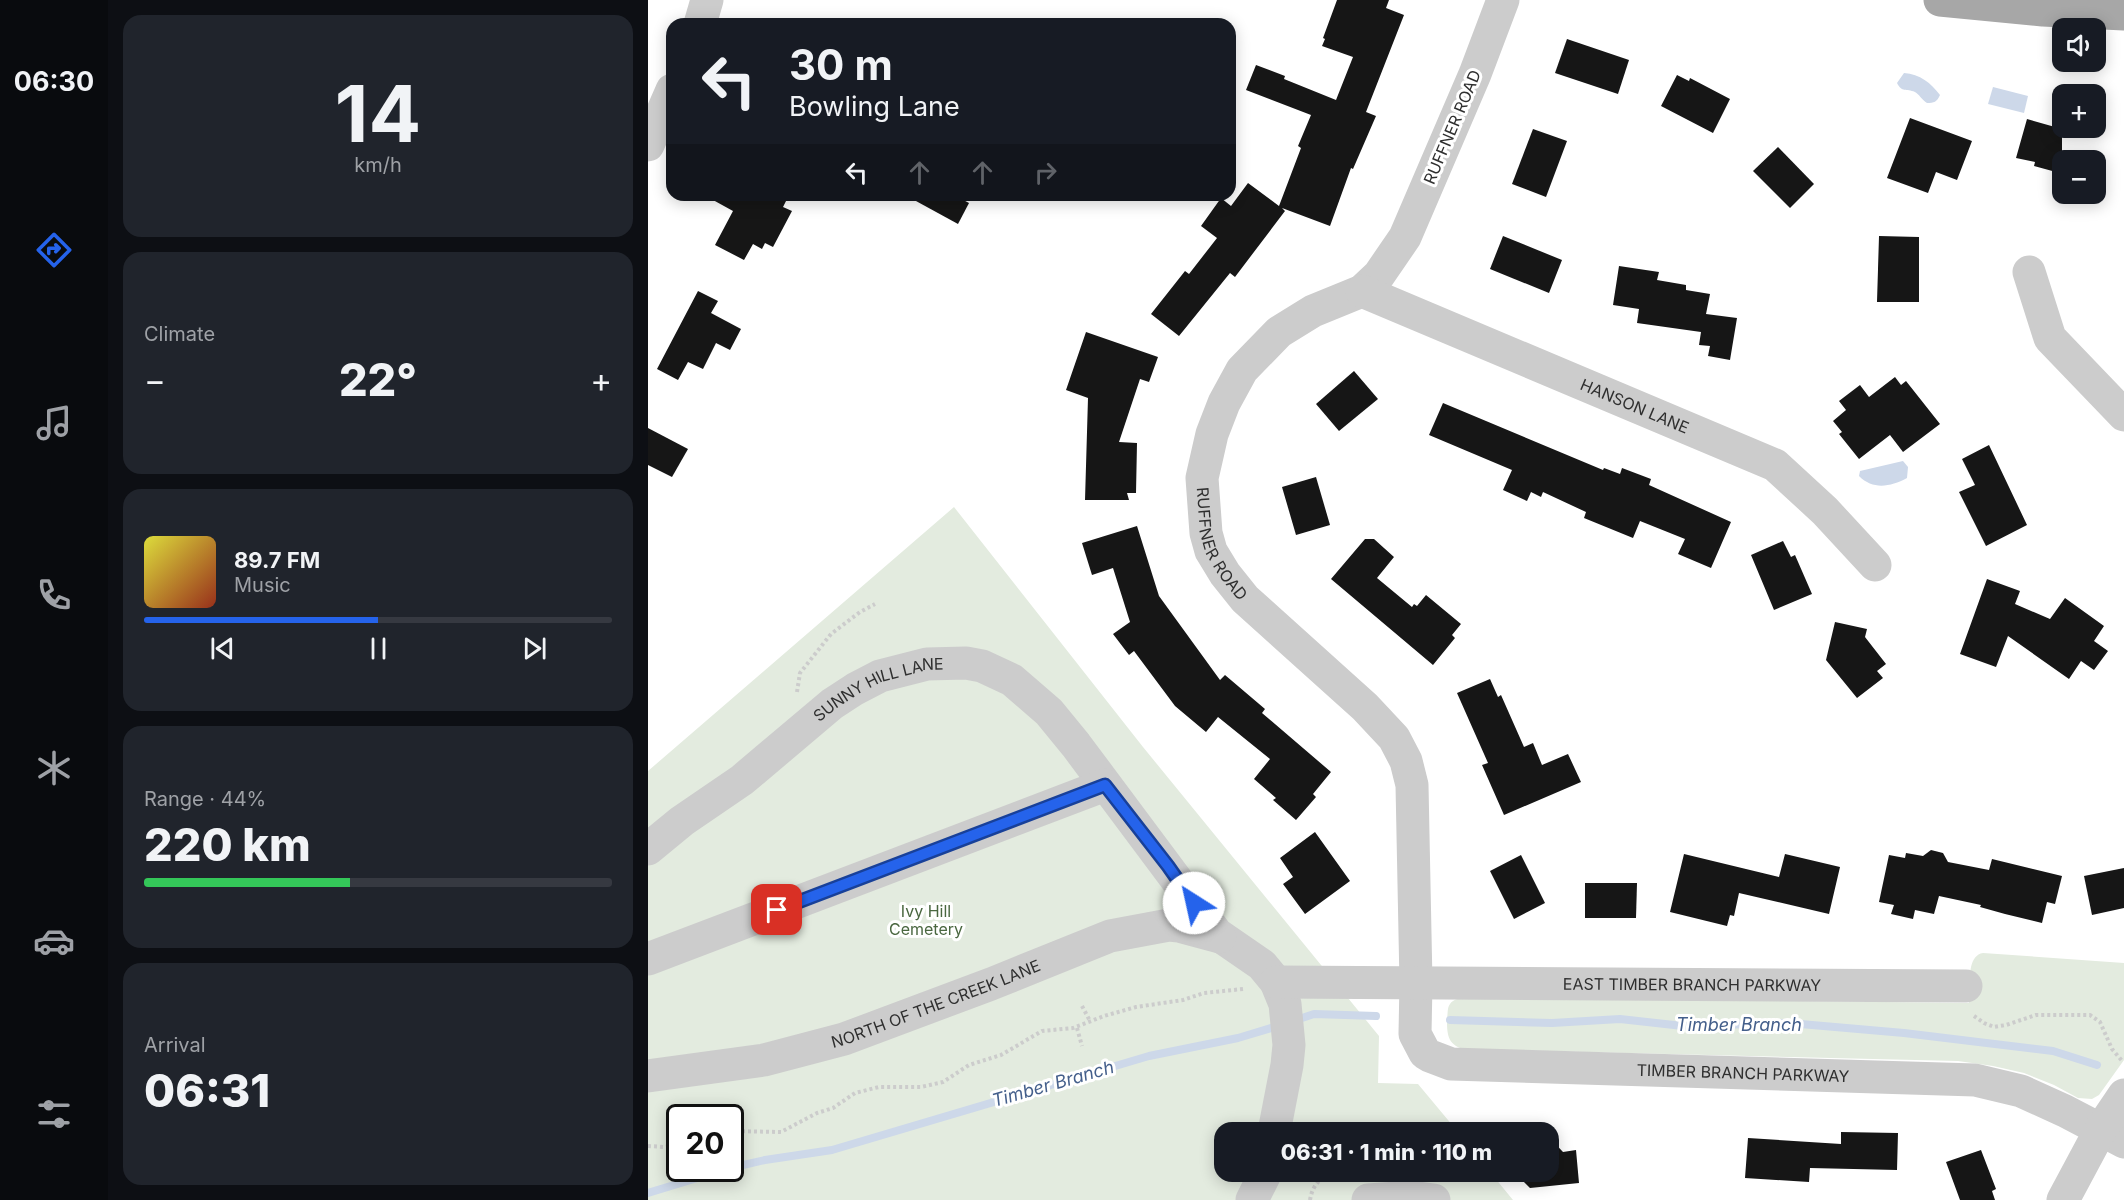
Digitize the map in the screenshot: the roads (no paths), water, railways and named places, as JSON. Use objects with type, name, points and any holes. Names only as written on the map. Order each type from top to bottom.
[{"type":"main road","points":[[1940,0],[2043,10],[2124,14]]},
{"type":"street","points":[[702,18],[707,0]]},
{"type":"street","name":"RUFFNER ROAD","points":[[1416,983],[1412,784],[1406,761],[1395,738],[1365,707],[1245,599],[1225,574],[1211,551],[1203,516],[1202,478],[1212,434],[1224,402],[1242,370],[1279,332],[1314,311],[1362,291],[1379,275],[1405,237],[1475,74],[1503,0]]},
{"type":"street","points":[[648,145],[666,104]]},
{"type":"street","points":[[2029,272],[2050,338],[2124,415]]},
{"type":"street","name":"HANSON LANE","points":[[1362,291],[1775,465],[1825,511],[1875,565]]},
{"type":"street","name":"SUNNY HILL LANE","points":[[648,849],[682,821],[742,780],[844,694],[880,676],[936,663],[975,664],[1011,680],[1047,710],[1076,745],[1220,937]]},
{"type":"street","points":[[648,960],[1105,785]]},
{"type":"street","name":"NORTH OF THE CREEK LANE","points":[[648,1076],[764,1060],[844,1039],[1110,936],[1169,925],[1220,937]]},
{"type":"street","points":[[1220,937],[1262,965],[1276,982],[1284,999],[1288,1024],[1287,1065],[1276,1122]]},
{"type":"street","name":"EAST TIMBER BRANCH PARKWAY","points":[[1276,982],[1963,986]]},
{"type":"street","name":"TIMBER BRANCH PARKWAY","points":[[1416,983],[1415,1034],[1417,1040],[1430,1056],[1451,1064],[1975,1080],[2021,1091],[2112,1136]]},
{"type":"street","points":[[2063,1200],[2112,1136],[2124,1095]]},
{"type":"street","points":[[1252,1200],[1261,1182]]},
{"type":"street","points":[[1358,1188],[1434,1200]]},
{"type":"water","points":[[1904,73],[1920,77],[1929,83],[1940,95],[1938,99],[1927,103],[1915,92],[1901,88],[1897,83]]},
{"type":"water","points":[[1993,87],[2028,96],[2024,113],[1988,104]]},
{"type":"water","points":[[1903,461],[1908,467],[1907,478],[1894,483],[1876,485],[1859,476],[1860,471]]},
{"type":"waterway","name":"Timber Branch","points":[[1293,1021],[1314,1014],[1376,1016]]},
{"type":"waterway","name":"Timber Branch","points":[[1450,1020],[1552,1023],[1620,1019],[1683,1026],[1789,1023],[1904,1033],[2053,1051],[2097,1065]]},
{"type":"waterway","name":"Timber Branch","points":[[744,1165],[832,1150],[1149,1056],[1238,1038],[1281,1025]]},
{"type":"waterway","name":"Timber Branch","points":[[648,1193],[684,1182]]},
{"type":"park label","name":"Ivy Hill Cemetery","points":[[926,920]]}]
